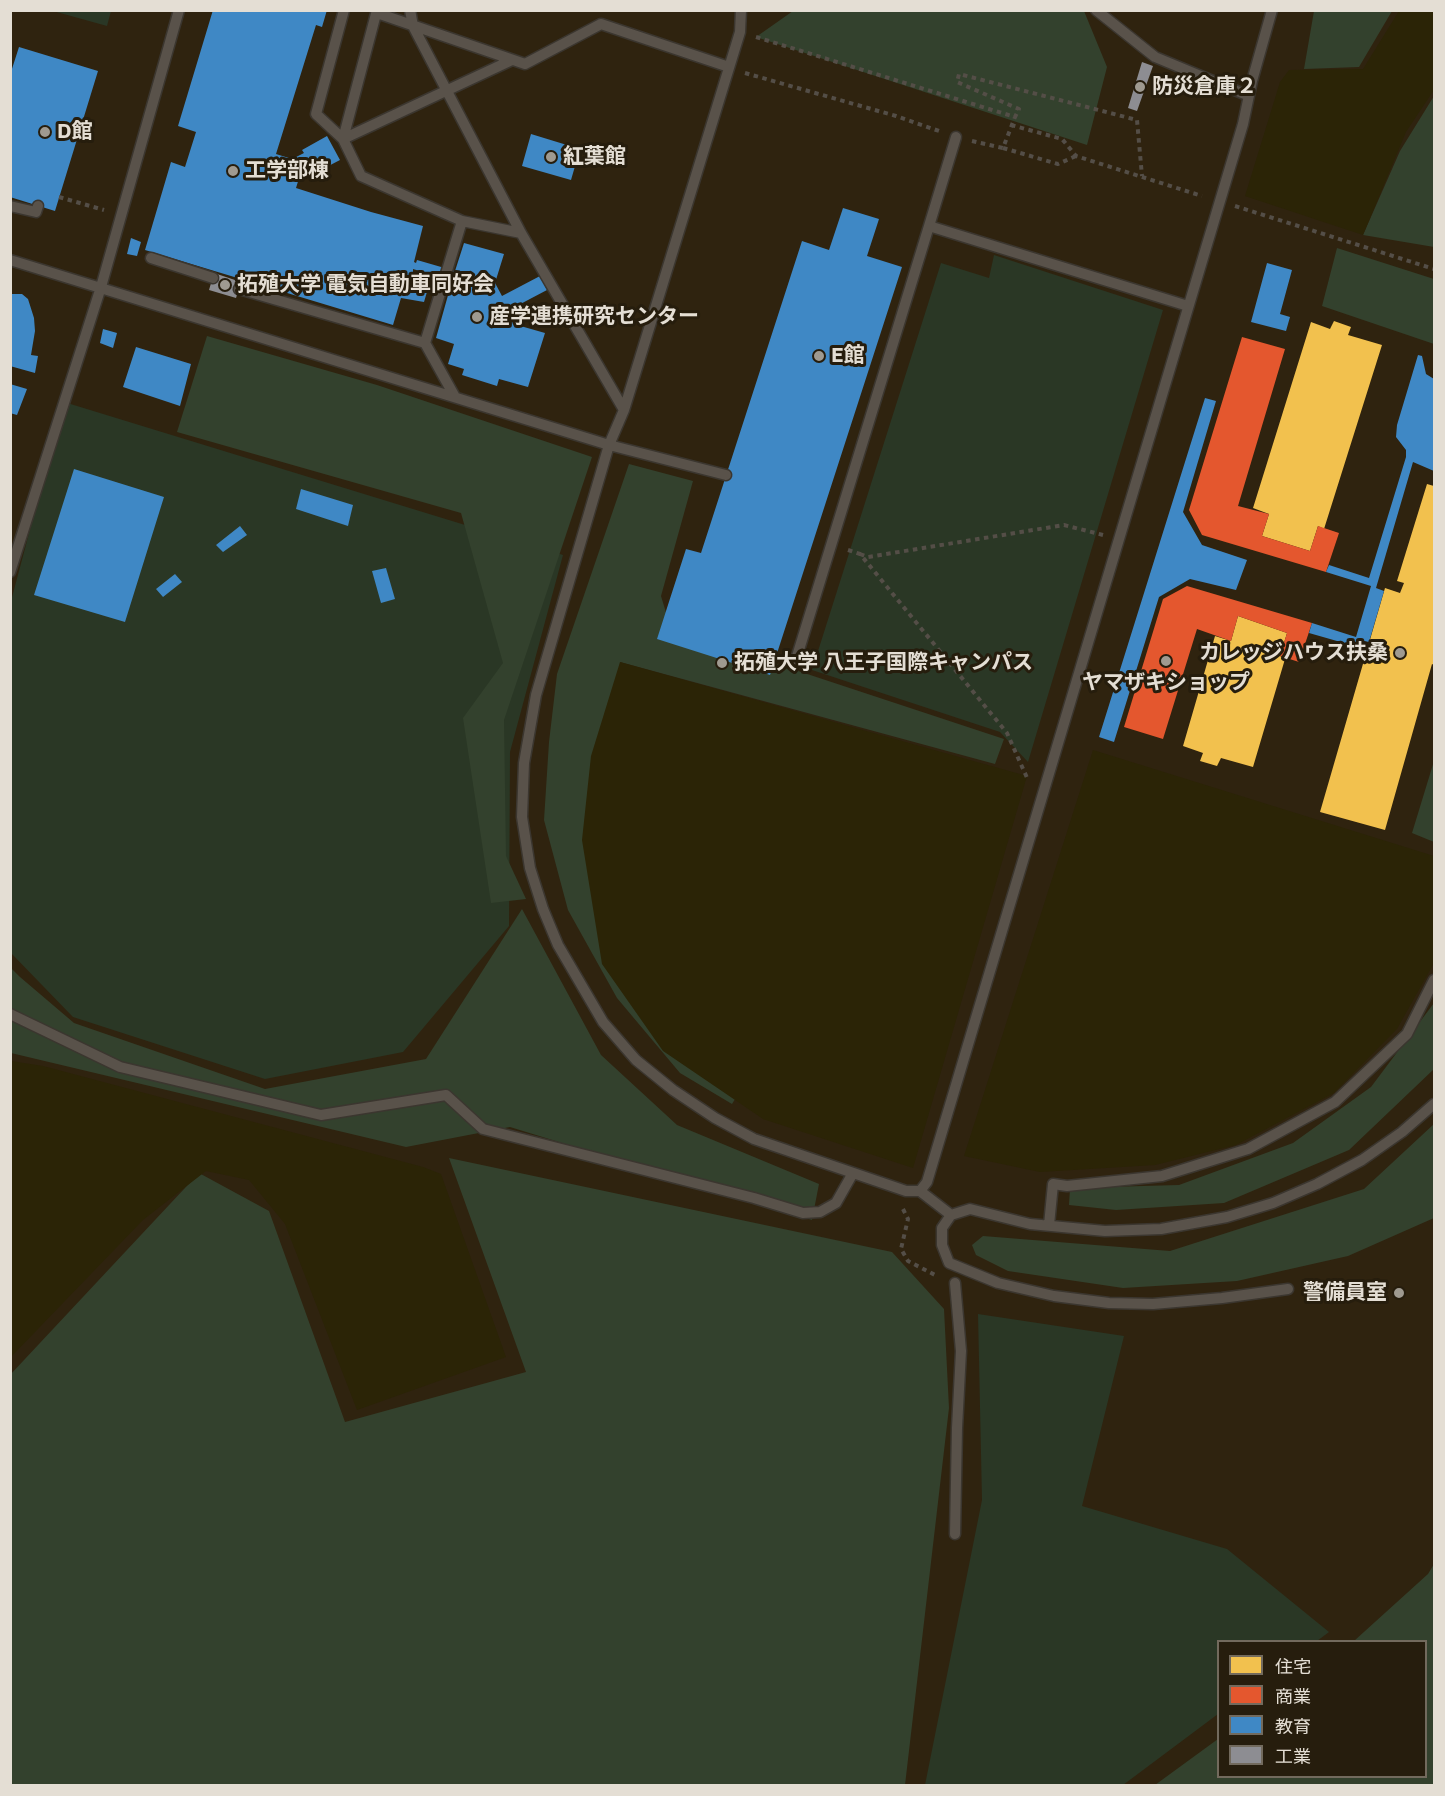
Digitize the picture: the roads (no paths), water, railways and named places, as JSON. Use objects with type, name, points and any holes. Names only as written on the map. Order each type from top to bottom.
[{"type":"lane","points":[[10,572],[101,287],[179,10]]},
{"type":"lane","points":[[344,10],[316,114],[343,139],[361,176],[462,221],[521,233]]},
{"type":"lane","points":[[410,10],[413,26],[521,233],[624,410]]},
{"type":"lane","points":[[741,10],[740,32],[624,410],[609,446],[536,695],[524,763],[522,817],[530,868],[558,945],[603,1022],[645,1067],[681,1096],[754,1139],[906,1191],[920,1191],[951,1215]]},
{"type":"lane","points":[[1096,10],[1155,57],[1249,96]]},
{"type":"lane","points":[[920,1191],[927,1182],[1243,124],[1272,10]]},
{"type":"lane","points":[[343,139],[377,12],[525,64],[601,24],[729,67]]},
{"type":"lane","points":[[343,139],[512,60]]},
{"type":"lane","points":[[794,666],[956,138]]},
{"type":"lane","points":[[10,206],[36,212],[38,206]]},
{"type":"lane","points":[[425,343],[462,221]]},
{"type":"lane","points":[[929,226],[1188,306]]},
{"type":"lane","points":[[151,258],[213,278]]},
{"type":"lane","points":[[10,260],[609,446],[726,476]]},
{"type":"lane","points":[[239,289],[425,343],[455,397]]},
{"type":"lane","points":[[1049,1225],[1053,1184],[1067,1186],[1162,1176],[1248,1149],[1335,1102],[1407,1034],[1434,980]]},
{"type":"lane","points":[[10,1014],[120,1067],[321,1115],[446,1095],[483,1129],[754,1198],[803,1213],[820,1212],[836,1203],[853,1173]]},
{"type":"lane","points":[[1288,1289],[1153,1304],[1109,1303],[1054,1296],[998,1283],[949,1263],[942,1245],[942,1227],[951,1215],[970,1209],[1030,1224],[1105,1231],[1161,1229],[1227,1217],[1273,1203],[1317,1184],[1362,1160],[1402,1132],[1434,1104]]},
{"type":"lane","points":[[955,1283],[961,1351],[955,1534]]},
{"type":"place","name":"防災倉庫２","points":[[1140,87]]},
{"type":"place","name":"D館","points":[[45,132]]},
{"type":"place","name":"紅葉館","points":[[551,157]]},
{"type":"place","name":"工学部棟","points":[[233,171]]},
{"type":"place","name":"拓殖大学 電気自動車同好会","points":[[225,285]]},
{"type":"place","name":"産学連携研究センター","points":[[477,317]]},
{"type":"place","name":"E館","points":[[819,356]]},
{"type":"place","name":"カレッジハウス扶桑","points":[[1400,653]]},
{"type":"place","name":"ヤマザキショップ","points":[[1166,661]]},
{"type":"place","name":"拓殖大学 八王子国際キャンパス","points":[[722,663]]},
{"type":"place","name":"警備員室","points":[[1399,1293]]}]
